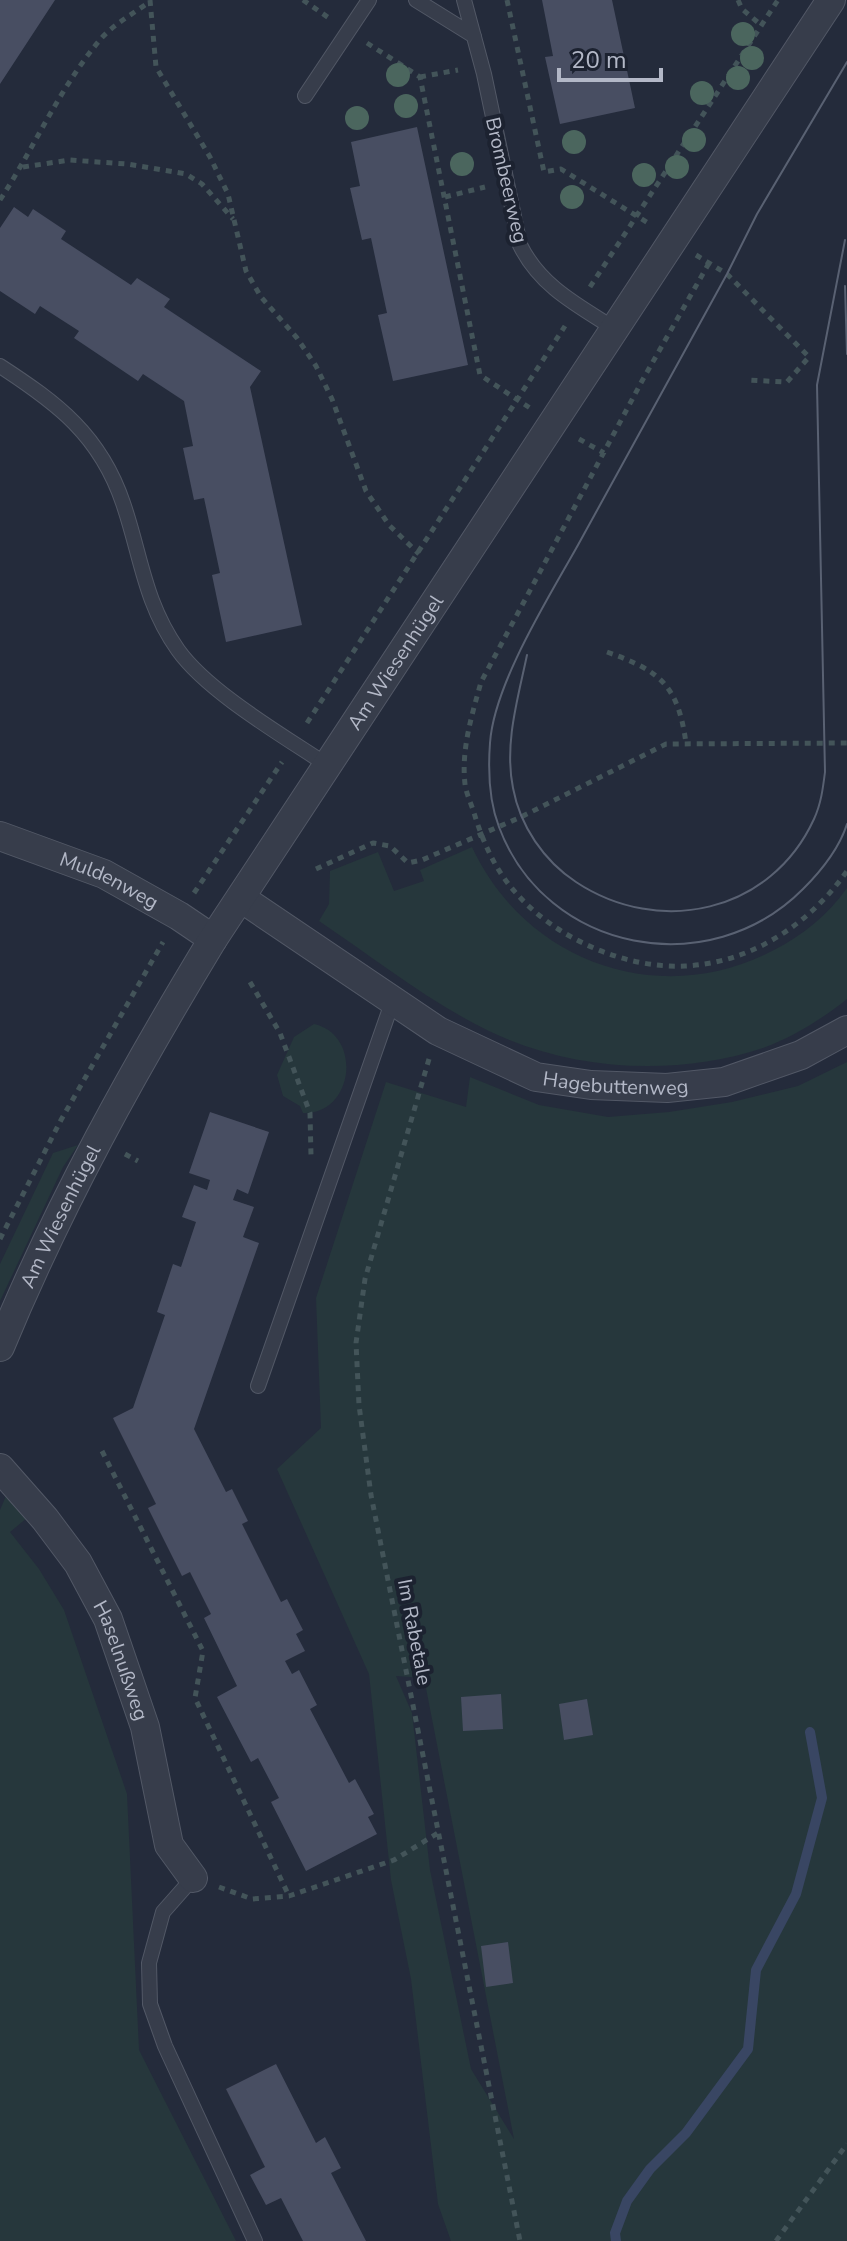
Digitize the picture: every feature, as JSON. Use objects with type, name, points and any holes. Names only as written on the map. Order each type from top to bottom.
[{"type":"street","name":"Am Wiesenhügel","points":[[0,1347],[32,1268],[97,1138],[213,939],[831,0]]},
{"type":"street","name":"Muldenweg","points":[[0,836],[104,874],[213,939]]},
{"type":"street","name":"Hagebuttenweg","points":[[241,898],[438,1031],[536,1077],[591,1085],[667,1088],[724,1082],[801,1055],[847,1030]]},
{"type":"street","name":"Haselnußweg","points":[[0,1468],[70,1552],[108,1619],[145,1727],[169,1845],[193,1878]]},
{"type":"lane","points":[[305,96],[369,0]]},
{"type":"lane","points":[[416,0],[474,36]]},
{"type":"lane","name":"Brombeerweg","points":[[464,0],[520,245],[540,278],[615,329]]},
{"type":"lane","points":[[0,366],[67,413],[93,442],[112,475],[124,505],[139,566],[161,623],[179,652],[205,680],[327,765]]},
{"type":"lane","points":[[258,1386],[393,1000]]},
{"type":"lane","points":[[193,1878],[163,1912],[149,1963],[150,2004],[165,2046],[255,2241]]},
{"type":"path","points":[[303,0],[420,77],[480,375],[517,400]]},
{"type":"path","points":[[507,0],[544,172],[561,169],[727,274],[809,357],[787,382],[746,380]]},
{"type":"path","points":[[738,0],[742,9],[761,25]]},
{"type":"path","points":[[0,1239],[61,1120],[179,916],[419,554],[635,215],[778,0]]},
{"type":"path","points":[[0,200],[66,87],[101,38],[150,1]]},
{"type":"path","points":[[150,1],[156,67],[210,157],[228,194],[246,271],[261,297],[297,338],[316,366],[332,399],[366,491],[389,525],[419,554]]},
{"type":"path","points":[[22,167],[70,160],[127,164],[186,174],[202,184],[234,219]]},
{"type":"path","points":[[709,263],[642,381],[481,682],[466,735],[465,784],[489,855],[516,894],[550,923],[588,945],[630,961],[685,966],[738,956],[771,942],[803,920],[834,891],[847,871]]},
{"type":"path","points":[[576,437],[604,453]]},
{"type":"path","points":[[607,652],[654,672],[668,687],[678,701],[686,743]]},
{"type":"path","points":[[316,869],[373,843],[390,846],[408,863],[422,860],[534,810],[666,744],[847,743]]},
{"type":"path","points":[[250,982],[280,1033],[310,1113],[311,1184],[327,1190]]},
{"type":"path","name":"Im Rabetale","points":[[438,1031],[365,1279],[356,1343],[359,1405],[371,1495],[520,2241]]},
{"type":"path","points":[[102,1451],[203,1651],[195,1698],[289,1896]]},
{"type":"path","points":[[193,1878],[252,1899],[289,1896],[394,1860],[438,1833]]},
{"type":"path","points":[[776,2241],[847,2144]]},
{"type":"shaded area","points":[[472,847],[496,887],[526,920],[561,946],[601,964],[643,974],[687,976],[731,968],[774,950],[814,924],[847,888],[847,999],[785,1039],[730,1057],[660,1066],[589,1062],[554,1055],[489,1031],[423,993],[319,921],[329,904],[330,871],[378,852],[394,891],[424,881],[420,870]]},
{"type":"shaded area","points":[[314,1024],[330,1031],[340,1043],[346,1058],[346,1073],[342,1089],[333,1101],[320,1110],[303,1113],[300,1106],[283,1096],[277,1075],[294,1037]]},
{"type":"shaded area","points":[[847,1062],[847,2241],[451,2241],[438,2204],[411,1979],[391,1880],[369,1674],[277,1469],[321,1428],[316,1298],[386,1082],[466,1107],[470,1077],[539,1105],[608,1117],[732,1102],[798,1086]],"holes":[[[396,1676],[424,1678],[514,2139],[471,2069],[430,1870],[412,1713]]]},
{"type":"shaded area","points":[[78,1145],[63,1167],[0,1301],[0,1264],[53,1153]]},
{"type":"shaded area","points":[[6,1496],[28,1517],[10,1532],[39,1569],[64,1610],[127,1794],[139,2050],[236,2241],[0,2241],[0,1510]]},
{"type":"building","points":[[0,0],[55,0],[0,84]]},
{"type":"building","points":[[542,0],[612,0],[635,108],[560,124],[545,57],[553,56]]},
{"type":"building","points":[[417,127],[468,365],[393,381],[378,315],[387,313],[371,238],[362,240],[350,188],[360,186],[351,142]]},
{"type":"building","points":[[14,207],[28,217],[33,209],[66,231],[61,239],[131,285],[137,278],[170,299],[164,307],[261,371],[250,387],[302,625],[226,642],[212,575],[220,573],[204,498],[194,500],[183,448],[193,446],[184,401],[143,374],[138,381],[74,338],[79,331],[40,306],[35,314],[0,291],[0,228]]},
{"type":"building","points":[[210,1112],[269,1132],[248,1194],[237,1189],[233,1200],[254,1207],[243,1237],[259,1243],[194,1429],[226,1492],[232,1489],[248,1521],[242,1524],[281,1602],[287,1599],[303,1630],[296,1634],[305,1651],[285,1661],[292,1674],[299,1670],[317,1705],[310,1709],[349,1783],[355,1779],[374,1814],[368,1817],[377,1834],[306,1871],[271,1802],[279,1798],[258,1758],[251,1762],[217,1697],[237,1686],[204,1618],[211,1614],[190,1572],[182,1576],[148,1508],[156,1504],[113,1418],[133,1408],[165,1315],[157,1312],[173,1264],[181,1267],[196,1222],[182,1217],[194,1185],[207,1190],[210,1180],[189,1173]]},
{"type":"building","points":[[501,1694],[503,1729],[463,1731],[461,1697]]},
{"type":"building","points":[[587,1699],[593,1735],[564,1740],[559,1704]]},
{"type":"building","points":[[508,1942],[513,1983],[486,1987],[481,1946]]},
{"type":"building","points":[[276,2064],[316,2143],[325,2137],[341,2168],[331,2173],[366,2241],[303,2241],[281,2198],[266,2205],[250,2175],[265,2167],[226,2089]]},
{"type":"waterway","points":[[616,2241],[615,2233],[627,2201],[650,2169],[686,2133],[748,2049],[756,1970],[796,1894],[822,1798],[810,1732]]},
{"type":"tram line","points":[[847,62],[757,214],[727,274],[538,615],[501,694],[490,743],[489,764],[491,796],[499,827],[522,870],[553,903],[591,927],[634,940],[678,944],[723,937],[765,918],[816,875],[834,851],[847,824]]},
{"type":"tram line","points":[[527,655],[511,738],[511,771],[516,802],[535,841],[554,864],[576,882],[608,899],[642,909],[676,911],[710,906],[742,895],[770,876],[795,851],[814,819],[825,772],[817,385],[845,240]]},
{"type":"tram line","points":[[845,286],[847,354]]}]
